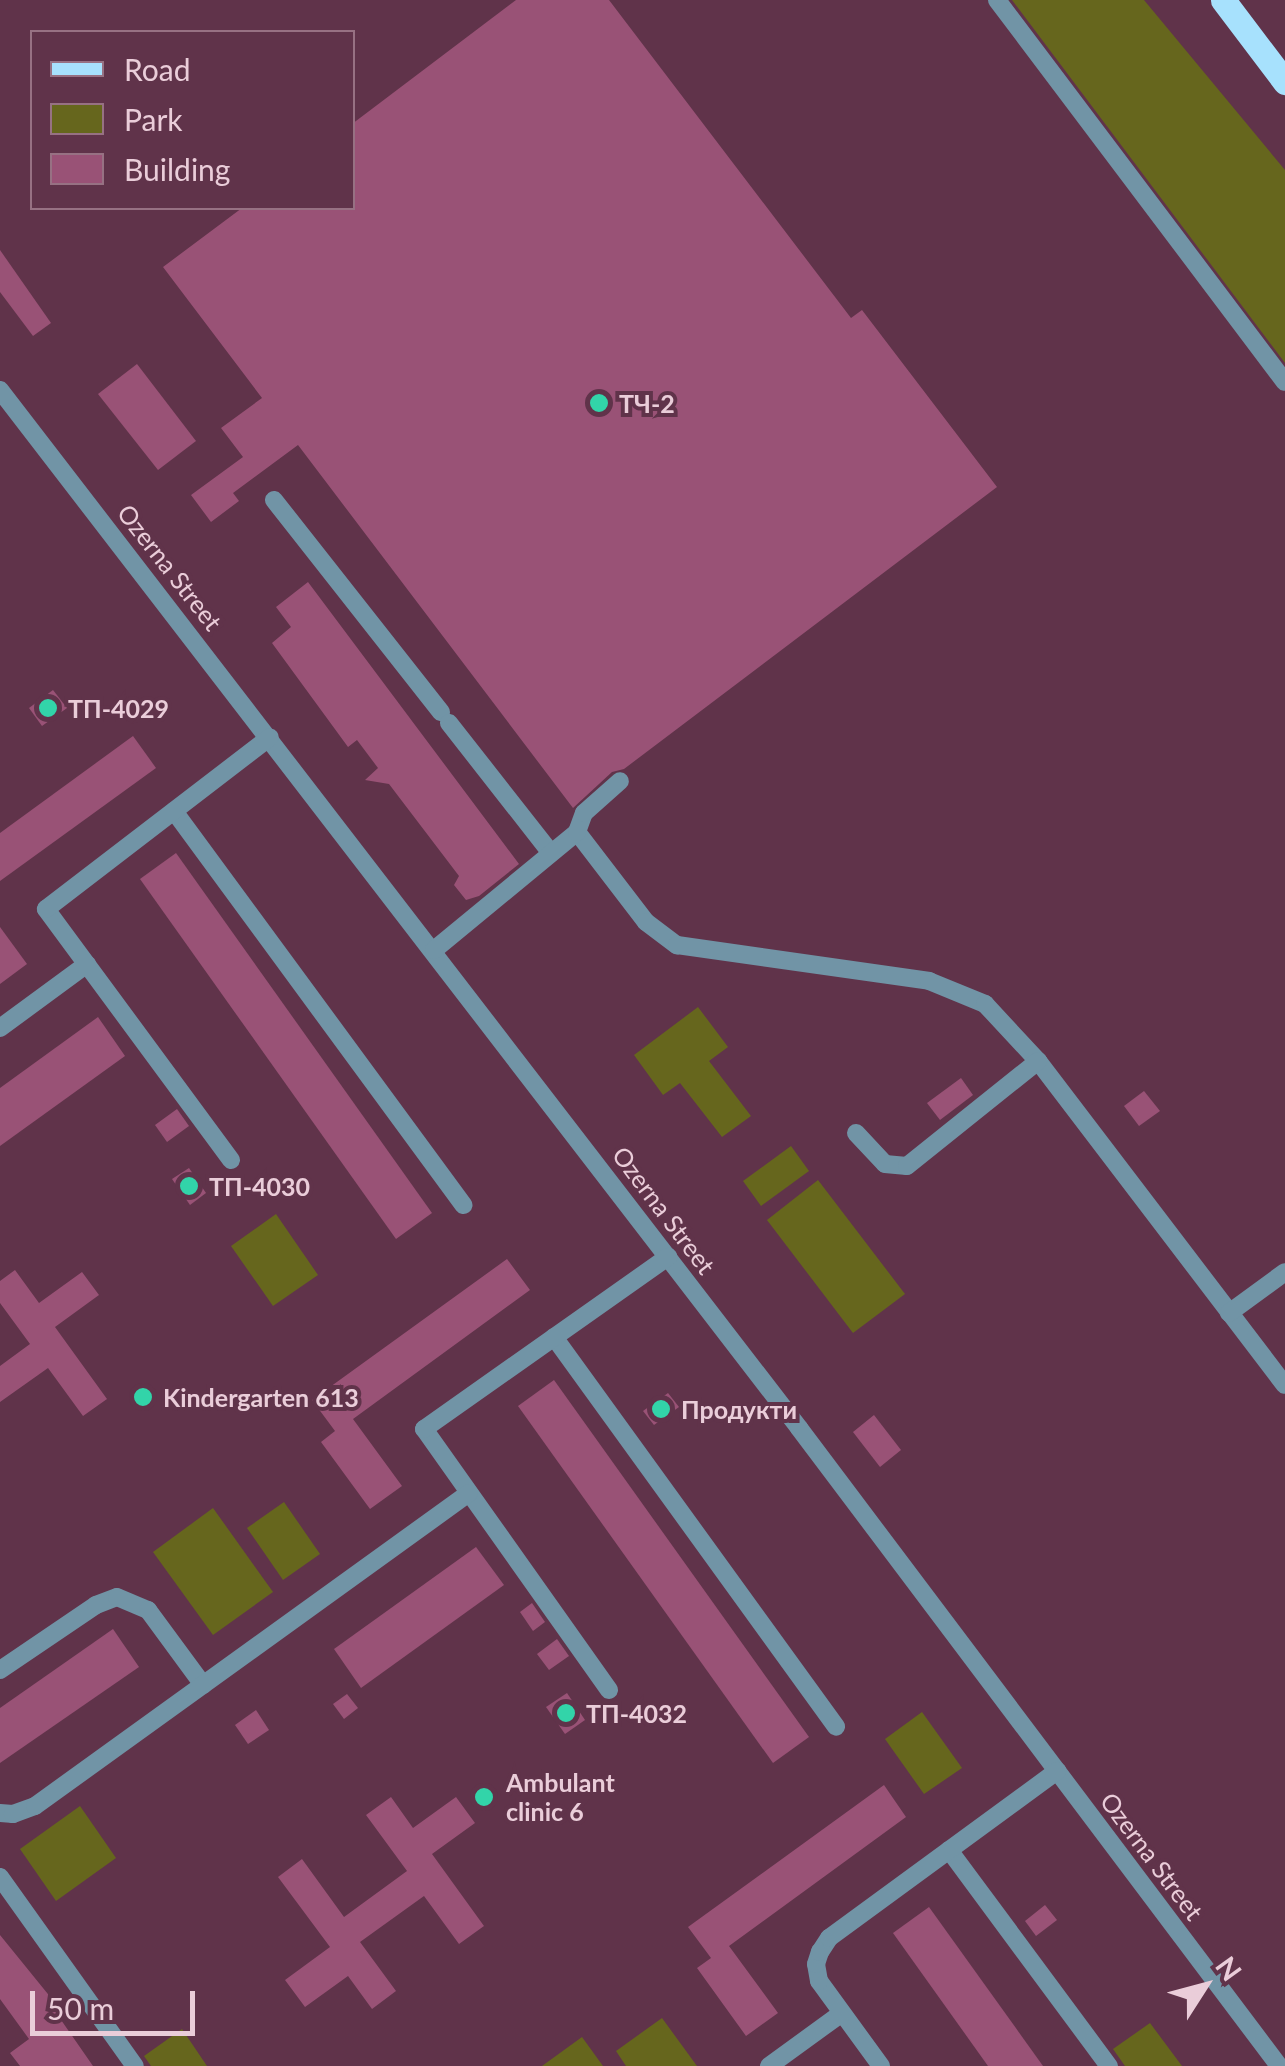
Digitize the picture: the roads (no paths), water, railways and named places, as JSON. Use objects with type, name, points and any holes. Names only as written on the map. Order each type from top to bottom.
[{"type":"main road","points":[[1222,0],[1285,82]]},
{"type":"street","points":[[997,0],[1285,382]]},
{"type":"street","name":"Ozerna Street","points":[[0,390],[434,950],[1280,2066]]},
{"type":"street","points":[[274,500],[551,854]]},
{"type":"street","points":[[231,1160],[46,909],[270,737]]},
{"type":"street","points":[[434,950],[578,832],[584,813],[620,780]]},
{"type":"street","points":[[174,810],[462,1206]]},
{"type":"street","points":[[578,832],[646,922],[677,945],[929,981],[985,1004],[1038,1061],[1285,1385]]},
{"type":"street","points":[[0,1028],[87,964]]},
{"type":"street","points":[[856,1133],[885,1164],[908,1166],[1038,1061]]},
{"type":"street","points":[[609,1690],[424,1429],[668,1257]]},
{"type":"street","points":[[1229,1313],[1285,1272]]},
{"type":"street","points":[[554,1337],[836,1727]]},
{"type":"street","points":[[0,1813],[13,1814],[35,1806],[469,1493]]},
{"type":"street","points":[[0,1670],[96,1605],[117,1597],[148,1610],[202,1686]]},
{"type":"street","points":[[880,2066],[819,1981],[816,1964],[829,1938],[1057,1771]]},
{"type":"street","points":[[949,1850],[1110,2066]]},
{"type":"street","points":[[0,1876],[135,2066]]},
{"type":"street","points":[[769,2066],[842,2013]]},
{"type":"place","name":"ТЧ-2","points":[[599,403]]},
{"type":"place","name":"ТП-4029","points":[[48,708]]},
{"type":"place","name":"ТП-4030","points":[[189,1186]]},
{"type":"place","name":"Kindergarten 613","points":[[143,1397]]},
{"type":"place","name":"Продукти","points":[[661,1409]]},
{"type":"place","name":"ТП-4032","points":[[566,1713]]},
{"type":"place","name":"Ambulant clinic 6","points":[[484,1797]]}]
